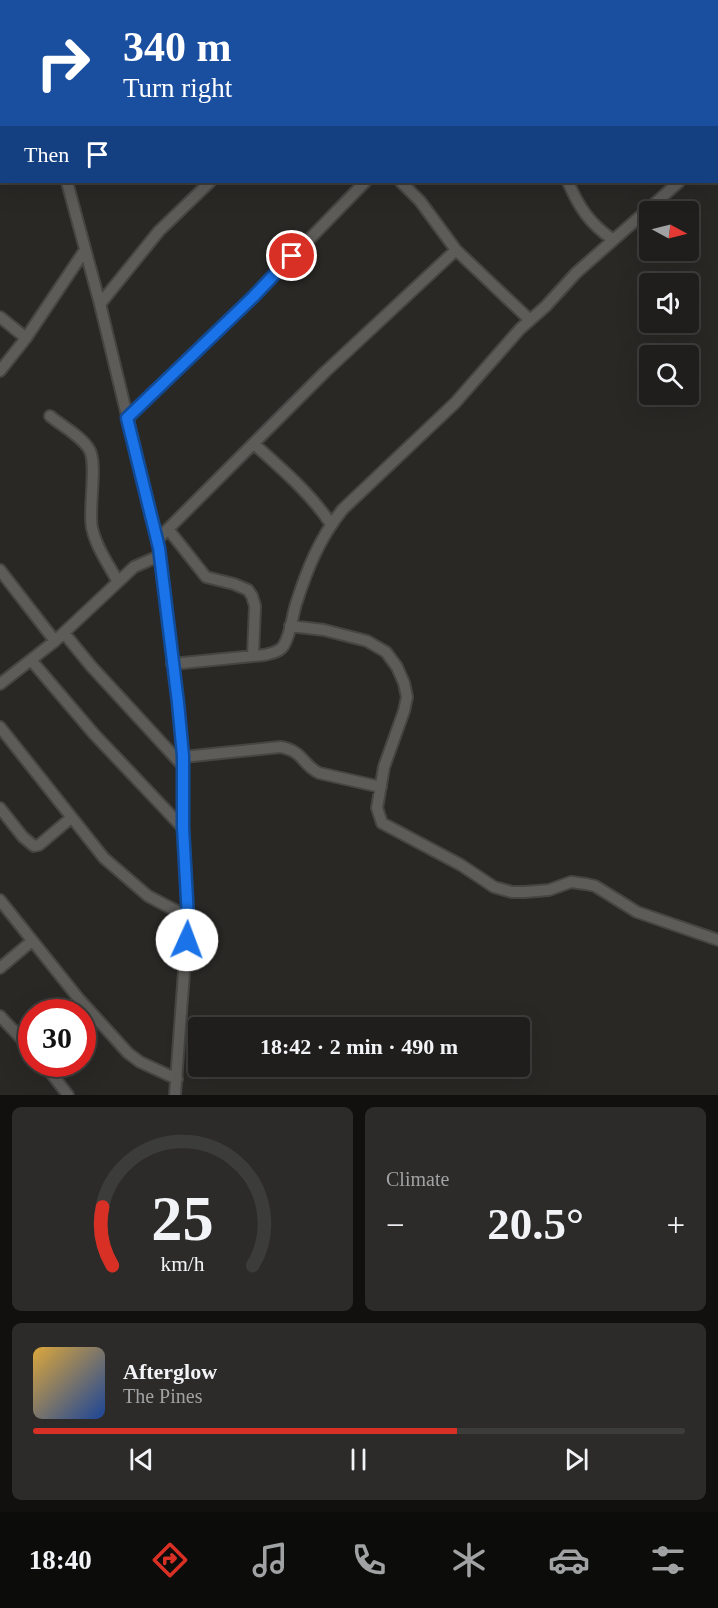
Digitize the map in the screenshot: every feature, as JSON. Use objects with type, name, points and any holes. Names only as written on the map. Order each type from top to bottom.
[{"type":"street","points":[[67,183],[86,250],[157,540],[172,664],[183,761],[183,828],[188,917],[175,1095]]},
{"type":"street","points":[[99,304],[159,231],[209,183]]},
{"type":"street","points":[[127,418],[253,297],[364,183]]},
{"type":"street","points":[[402,183],[420,201],[456,250],[530,320]]},
{"type":"street","points":[[568,183],[578,206],[592,223],[612,239]]},
{"type":"street","points":[[172,664],[279,651],[284,646],[312,558],[331,524],[343,509],[455,403],[530,320],[612,239],[678,183]]},
{"type":"street","points":[[0,370],[26,338],[86,250]]},
{"type":"street","points":[[157,540],[325,372],[456,250]]},
{"type":"street","points":[[0,317],[26,338]]},
{"type":"street","points":[[50,416],[77,437],[88,448],[92,456],[90,502],[92,528],[104,558],[118,582]]},
{"type":"street","points":[[254,444],[305,491],[320,507],[331,524]]},
{"type":"street","points":[[168,529],[206,577],[248,590],[255,606],[253,655]]},
{"type":"street","points":[[0,684],[59,637],[135,567],[159,556]]},
{"type":"street","points":[[0,570],[59,637],[91,666],[183,761]]},
{"type":"street","points":[[290,626],[324,630],[367,641],[386,652],[397,667],[407,697],[384,767],[377,808],[382,823],[461,865],[494,887],[512,892],[525,892],[549,890],[571,882],[595,886],[637,912],[718,940]]},
{"type":"street","points":[[31,660],[94,734],[183,828]]},
{"type":"street","points":[[0,727],[104,858],[148,896],[188,917]]},
{"type":"street","points":[[183,761],[280,747],[289,748],[319,773],[381,787]]},
{"type":"street","points":[[0,808],[23,837],[34,846],[39,845],[71,818]]},
{"type":"street","points":[[0,900],[79,999],[128,1053],[140,1062],[177,1079]]},
{"type":"street","points":[[0,968],[32,941]]},
{"type":"street","points":[[0,1016],[18,1035]]},
{"type":"street","points":[[54,1077],[68,1095]]},
{"type":"route","points":[[187,940],[183,756],[178,703],[159,548],[127,418],[253,297],[292,256]]}]
